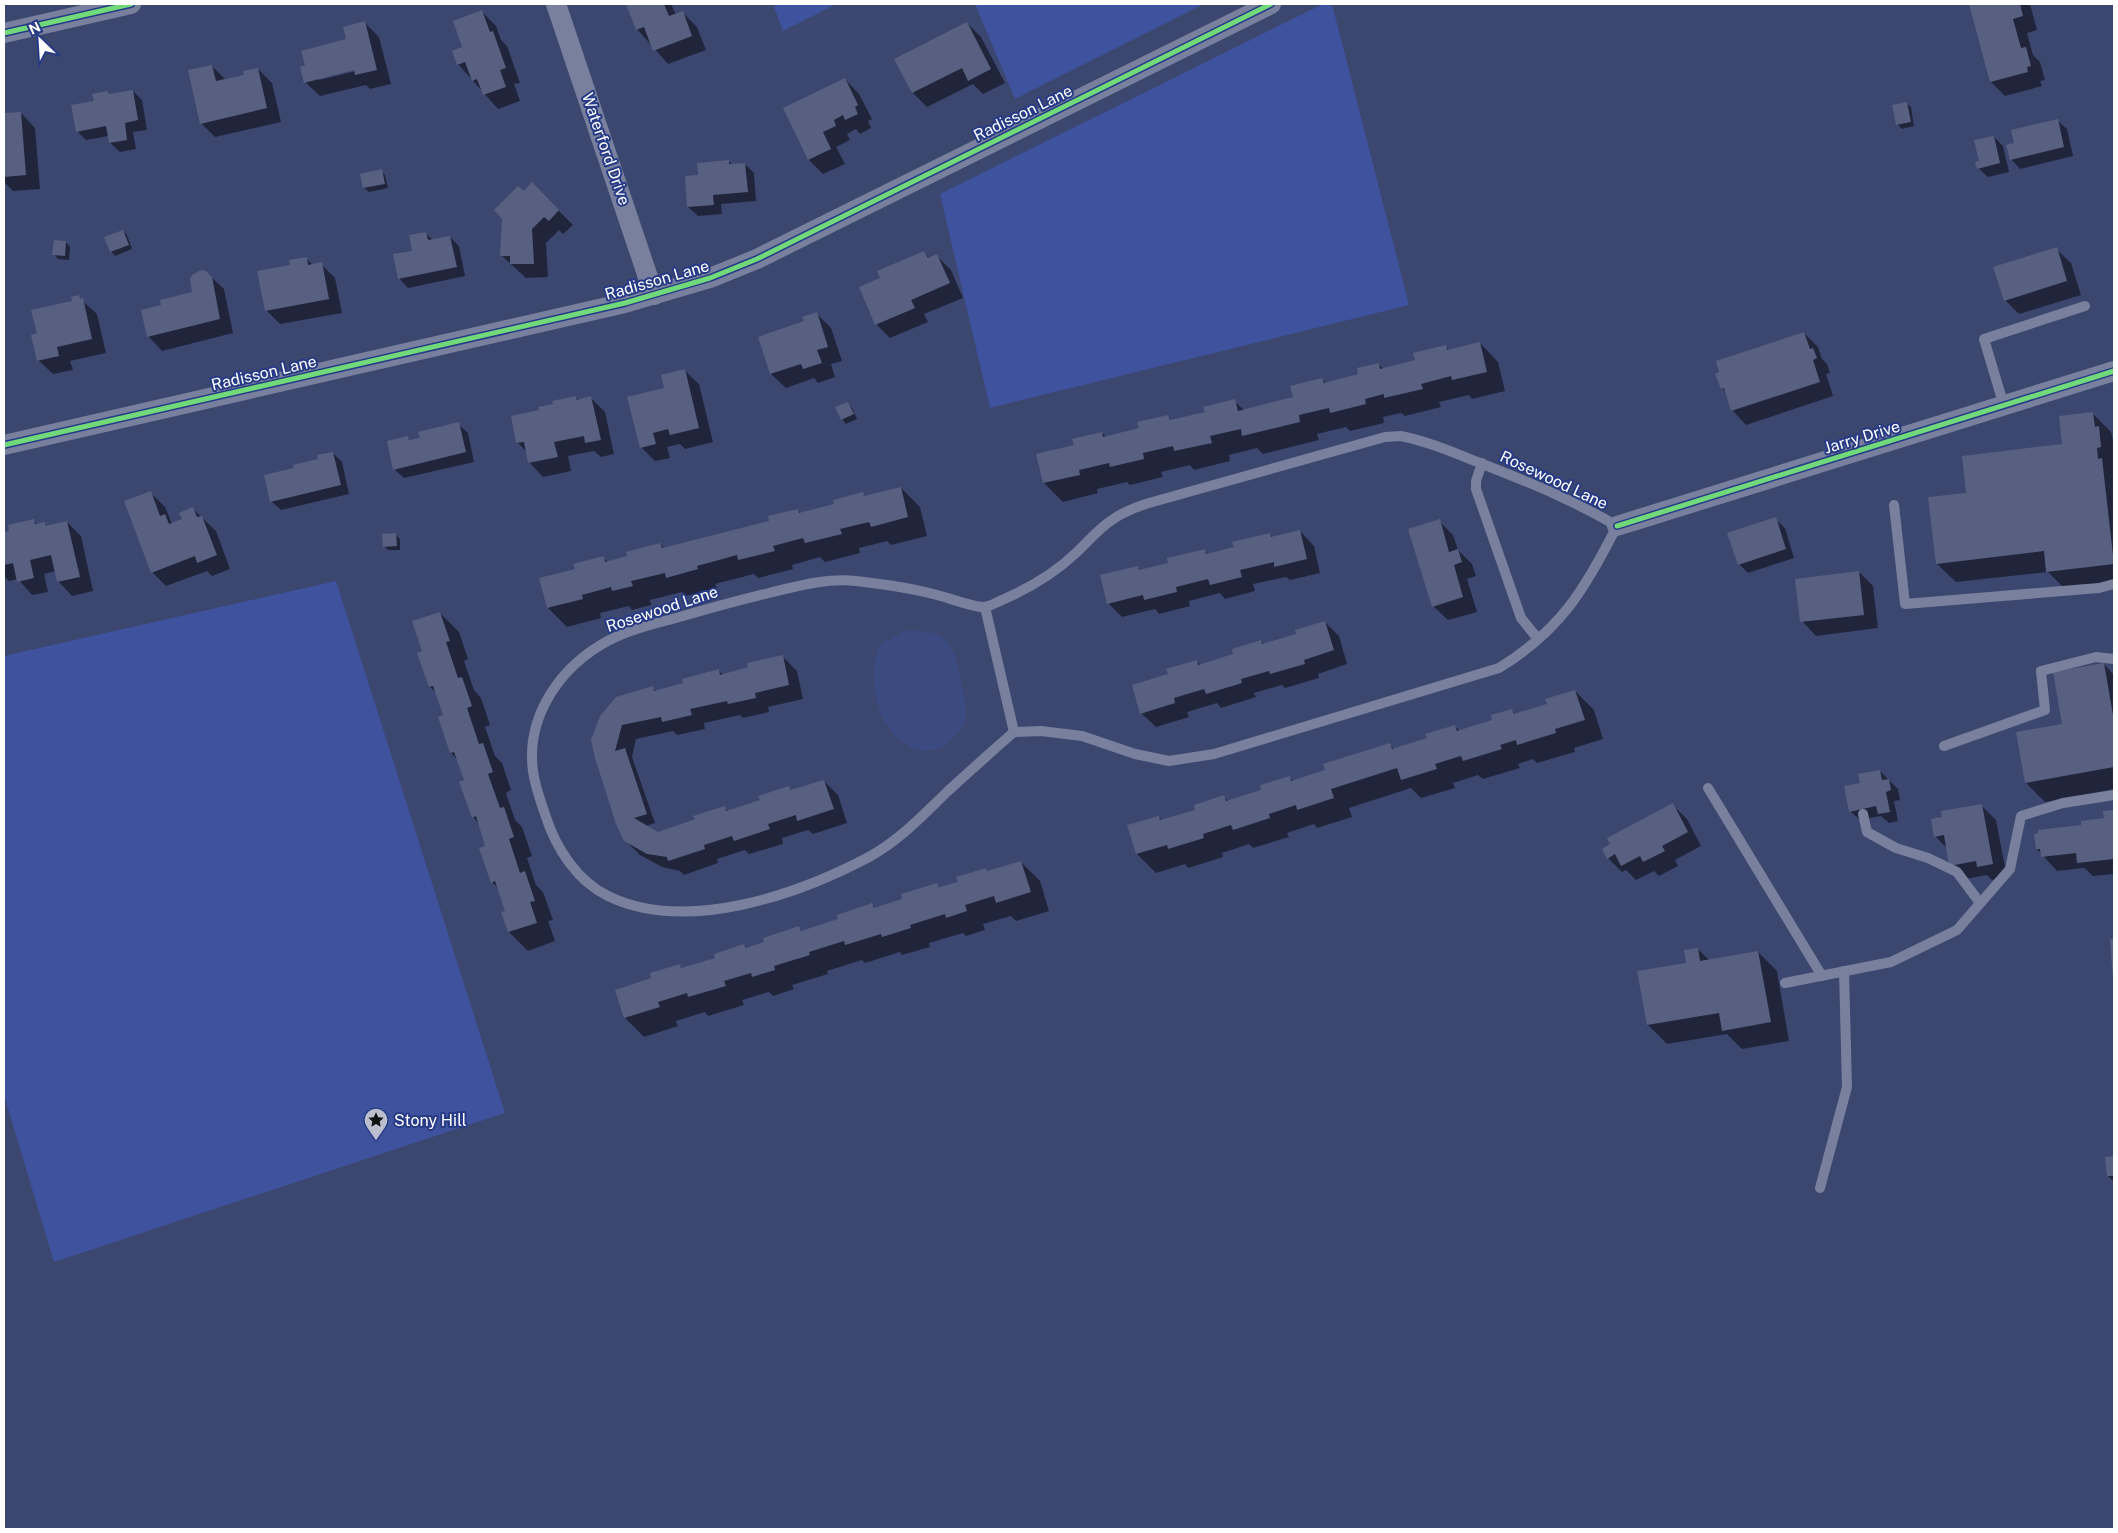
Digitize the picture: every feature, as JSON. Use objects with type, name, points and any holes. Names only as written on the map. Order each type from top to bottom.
[{"type":"street","points":[[4,33],[131,4]]},
{"type":"street","name":"Waterford Drive","points":[[556,4],[654,295]]},
{"type":"street","name":"Radisson Lane","points":[[4,445],[596,310],[710,278],[757,259],[1270,4]]},
{"type":"street","name":"Jarry Drive","points":[[1618,526],[2114,371]]},
{"type":"lane","points":[[2004,406],[1984,339],[2085,306]]},
{"type":"lane","name":"Rosewood Lane","points":[[1401,436],[1424,441],[1542,487],[1618,526],[1593,574],[1579,596],[1564,614],[1524,653],[1499,668],[1214,754],[1169,761],[1135,754],[1082,736],[1042,731],[1014,732],[912,827],[892,842],[871,856],[825,878],[769,897],[702,911],[663,911],[643,908],[607,896],[589,884],[561,852],[550,829],[536,784],[533,770],[533,741],[541,712],[552,688],[579,660],[600,645],[627,632],[719,606],[828,580],[854,581],[906,588],[985,607],[1033,585],[1055,571],[1108,522],[1126,510],[1385,437],[1401,436]]},
{"type":"lane","points":[[1482,464],[1476,481],[1476,489],[1521,618],[1538,639]]},
{"type":"lane","points":[[1894,505],[1905,604],[2099,588],[2114,584]]},
{"type":"lane","points":[[985,607],[1014,732]]},
{"type":"lane","points":[[1944,746],[2045,710],[2041,672],[2096,657],[2114,659]]},
{"type":"lane","points":[[1708,788],[1822,976]]},
{"type":"lane","points":[[1785,983],[1891,962],[1957,930],[2010,869],[2020,816],[2063,803],[2114,795]]},
{"type":"lane","points":[[1862,814],[1867,832],[1896,848],[1928,858],[1957,872],[1980,903]]},
{"type":"lane","points":[[1820,1188],[1847,1087],[1844,971]]},
{"type":"shaded area","points":[[773,4],[837,4],[783,31]]},
{"type":"shaded area","points":[[975,4],[1204,4],[1015,99]]},
{"type":"shaded area","points":[[1323,4],[1332,4],[1409,305],[990,408],[940,194]]},
{"type":"shaded area","points":[[336,581],[505,1113],[54,1262],[4,1095],[4,656]]},
{"type":"shaded area","points":[[906,631],[933,633],[942,637],[953,651],[956,661],[966,705],[965,719],[957,734],[938,748],[919,750],[910,747],[902,741],[888,727],[877,701],[874,671],[880,644]]},
{"type":"building","points":[[626,4],[664,4],[669,16],[683,11],[692,36],[653,51],[644,27],[636,30]]},
{"type":"building","points":[[1969,4],[2020,4],[2023,16],[2013,19],[2021,48],[2026,47],[2031,66],[2027,67],[2028,72],[1990,82]]},
{"type":"building","points":[[482,10],[490,32],[493,31],[506,68],[500,70],[506,87],[483,95],[477,79],[472,81],[465,62],[457,65],[452,51],[462,47],[453,21]]},
{"type":"building","points":[[365,21],[377,70],[355,75],[354,70],[304,83],[300,67],[305,65],[301,51],[346,39],[343,27]]},
{"type":"building","points":[[967,22],[991,69],[968,81],[962,68],[912,93],[894,59]]},
{"type":"building","points":[[212,65],[216,81],[244,75],[243,71],[258,68],[267,108],[200,124],[188,70]]},
{"type":"building","points":[[845,78],[858,105],[855,107],[858,114],[845,120],[843,115],[834,120],[836,126],[823,132],[831,149],[808,160],[783,108]]},
{"type":"building","points":[[133,90],[138,120],[125,123],[127,140],[109,143],[106,126],[76,132],[71,105],[94,101],[92,94],[108,91],[109,94]]},
{"type":"building","points":[[1907,102],[1911,122],[1896,125],[1892,105]]},
{"type":"building","points":[[21,112],[26,175],[4,177],[4,113]]},
{"type":"building","points":[[2058,119],[2064,147],[2010,160],[2006,145],[2014,143],[2011,130]]},
{"type":"building","points":[[1994,136],[2000,163],[1977,169],[1975,162],[1979,161],[1974,140]]},
{"type":"building","points":[[729,160],[729,164],[745,163],[748,192],[713,195],[714,205],[687,207],[685,176],[698,175],[697,163]]},
{"type":"building","points":[[382,169],[385,184],[363,188],[360,174]]},
{"type":"building","points":[[532,182],[559,210],[549,221],[544,217],[532,229],[534,264],[510,264],[510,256],[500,256],[502,219],[494,210],[518,186],[524,191]]},
{"type":"building","points":[[123,230],[129,245],[110,252],[104,237]]},
{"type":"building","points":[[426,232],[428,240],[450,236],[457,267],[398,279],[393,254],[412,251],[409,235]]},
{"type":"building","points":[[54,240],[66,241],[65,256],[52,255]]},
{"type":"building","points":[[2057,247],[2067,281],[2004,301],[1993,267]]},
{"type":"building","points":[[924,251],[928,258],[937,254],[950,283],[911,300],[915,308],[875,325],[859,287],[880,278],[877,271]]},
{"type":"building","points":[[307,257],[308,265],[322,262],[329,299],[265,311],[257,271],[290,265],[289,260]]},
{"type":"building","points":[[201,270],[206,271],[212,277],[220,319],[147,337],[141,310],[161,305],[160,300],[192,292],[190,279],[192,275]]},
{"type":"building","points":[[79,295],[80,299],[83,298],[92,339],[57,347],[59,356],[37,361],[31,335],[37,333],[31,310],[72,301],[71,297]]},
{"type":"building","points":[[817,312],[828,347],[817,350],[822,363],[803,369],[801,364],[770,374],[758,337],[804,321],[802,317]]},
{"type":"building","points":[[1804,332],[1810,349],[1813,348],[1817,358],[1813,360],[1820,382],[1731,411],[1724,388],[1721,389],[1715,374],[1719,372],[1716,361]]},
{"type":"building","points":[[1480,342],[1487,372],[1452,380],[1451,376],[1421,384],[1423,389],[1384,398],[1384,394],[1365,399],[1366,404],[1330,413],[1329,408],[1299,415],[1300,422],[1242,436],[1241,429],[1210,436],[1212,443],[1174,451],[1173,446],[1143,453],[1144,459],[1110,467],[1109,463],[1079,470],[1080,475],[1043,483],[1036,454],[1074,445],[1072,439],[1102,432],[1103,437],[1139,428],[1137,422],[1168,415],[1170,420],[1205,412],[1203,407],[1235,399],[1238,411],[1293,397],[1290,386],[1322,378],[1324,383],[1358,374],[1357,368],[1379,363],[1380,369],[1415,360],[1413,353],[1446,345],[1447,350]]},
{"type":"building","points":[[685,369],[699,428],[670,435],[668,429],[653,433],[656,444],[640,448],[627,397],[664,388],[661,375]]},
{"type":"building","points":[[576,396],[577,400],[591,396],[601,440],[585,443],[584,436],[554,442],[558,457],[528,463],[524,442],[516,443],[511,416],[539,410],[538,407],[553,404],[552,401]]},
{"type":"building","points":[[848,402],[854,414],[841,420],[835,407]]},
{"type":"building","points":[[2093,412],[2095,427],[2099,426],[2101,447],[2097,448],[2098,459],[2102,458],[2114,564],[2046,572],[2044,551],[1936,564],[1928,497],[1966,493],[1962,456],[2062,444],[2059,416]]},
{"type":"building","points":[[459,422],[466,452],[393,470],[387,441],[408,436],[409,440],[420,438],[418,432]]},
{"type":"building","points":[[333,452],[341,485],[270,502],[264,475],[294,468],[293,465],[318,459],[317,455]]},
{"type":"building","points":[[901,487],[908,517],[871,527],[869,522],[840,529],[842,534],[805,543],[803,538],[773,546],[775,551],[738,560],[737,555],[697,566],[698,569],[666,578],[665,573],[631,581],[633,586],[612,591],[611,587],[582,595],[583,599],[547,608],[539,578],[575,569],[573,564],[604,556],[605,562],[627,556],[626,552],[660,543],[662,548],[769,521],[768,516],[798,509],[799,513],[834,504],[833,500],[863,492],[864,496]]},
{"type":"building","points":[[151,491],[160,516],[165,514],[169,524],[182,519],[179,513],[193,507],[197,517],[202,516],[217,555],[197,563],[195,556],[151,573],[124,501]]},
{"type":"building","points":[[1776,517],[1786,549],[1738,565],[1727,533]]},
{"type":"building","points":[[34,519],[35,524],[45,522],[45,526],[67,521],[80,577],[57,582],[51,555],[30,560],[34,578],[17,582],[13,563],[4,565],[4,532],[9,531],[8,525]]},
{"type":"building","points":[[1440,519],[1449,552],[1458,549],[1462,562],[1454,565],[1463,597],[1432,607],[1408,529]]},
{"type":"building","points":[[1300,530],[1307,559],[1274,567],[1274,562],[1240,570],[1242,577],[1210,585],[1208,579],[1176,587],[1177,592],[1144,600],[1143,595],[1107,604],[1100,575],[1138,566],[1139,570],[1168,563],[1167,558],[1205,549],[1206,554],[1234,547],[1232,542],[1270,533],[1271,537]]},
{"type":"building","points":[[396,533],[397,546],[383,547],[382,534]]},
{"type":"building","points":[[1859,571],[1864,615],[1800,622],[1795,579]]},
{"type":"building","points":[[440,612],[450,641],[446,642],[458,678],[462,677],[472,706],[467,708],[479,744],[483,743],[493,772],[488,774],[500,808],[504,807],[514,837],[509,839],[520,873],[525,871],[535,901],[530,902],[537,923],[508,932],[501,912],[505,911],[495,881],[491,883],[479,848],[485,846],[476,816],[472,818],[459,782],[464,780],[454,752],[450,753],[438,717],[443,715],[433,686],[429,687],[417,653],[422,651],[412,621]]},
{"type":"building","points":[[1325,621],[1334,650],[1304,660],[1305,664],[1270,674],[1269,671],[1241,679],[1242,683],[1206,694],[1204,689],[1174,698],[1175,703],[1140,714],[1132,685],[1168,674],[1166,669],[1197,660],[1198,665],[1233,654],[1232,649],[1261,640],[1262,644],[1296,634],[1295,630]]},
{"type":"building","points":[[783,655],[789,685],[755,693],[756,698],[728,704],[727,701],[690,709],[692,715],[662,722],[661,717],[622,725],[615,751],[625,748],[647,814],[634,818],[658,832],[695,819],[693,816],[725,806],[726,811],[760,800],[758,796],[789,786],[790,790],[824,780],[834,809],[797,821],[796,815],[768,824],[770,829],[734,841],[732,836],[704,845],[705,849],[668,861],[667,857],[647,854],[624,841],[616,824],[591,740],[600,716],[616,697],[653,686],[654,691],[683,683],[682,679],[719,669],[720,675],[748,667],[747,663]]},
{"type":"building","points":[[2104,663],[2114,721],[2114,767],[2025,783],[2016,732],[2062,724],[2053,672]]},
{"type":"building","points":[[1575,690],[1585,720],[1555,729],[1556,733],[1517,745],[1516,740],[1500,745],[1502,749],[1463,761],[1461,756],[1435,764],[1437,769],[1401,780],[1397,768],[1331,789],[1334,798],[1297,810],[1296,805],[1269,814],[1270,818],[1233,830],[1231,825],[1203,834],[1204,838],[1168,849],[1167,845],[1136,854],[1127,825],[1159,816],[1160,820],[1195,810],[1194,805],[1224,795],[1226,801],[1261,790],[1260,785],[1290,776],[1291,781],[1325,770],[1323,764],[1390,743],[1392,749],[1427,738],[1425,734],[1455,725],[1457,731],[1492,720],[1491,715],[1512,709],[1514,714],[1547,704],[1545,699]]},
{"type":"building","points":[[1880,770],[1882,780],[1889,779],[1891,790],[1886,792],[1890,812],[1878,814],[1876,806],[1849,812],[1844,786],[1860,783],[1858,774]]},
{"type":"building","points":[[1673,803],[1688,832],[1662,846],[1665,851],[1643,862],[1640,856],[1621,866],[1615,854],[1607,859],[1602,849],[1610,844],[1607,838]]},
{"type":"building","points":[[1982,804],[1993,864],[1977,867],[1976,861],[1949,866],[1944,835],[1934,837],[1931,819],[1942,817],[1941,811]]},
{"type":"building","points":[[2114,810],[2114,859],[2077,863],[2076,853],[2041,857],[2040,849],[2036,849],[2034,834],[2038,833],[2038,830],[2081,825],[2081,821],[2104,818],[2103,811]]},
{"type":"building","points":[[1021,861],[1031,892],[996,903],[994,896],[965,905],[967,911],[946,918],[945,914],[910,925],[911,928],[882,937],[881,934],[845,945],[844,941],[809,952],[810,955],[774,966],[775,970],[752,977],[751,973],[724,981],[726,986],[688,997],[687,993],[658,1002],[660,1007],[624,1018],[615,990],[651,978],[650,973],[680,964],[681,968],[715,958],[714,954],[744,944],[746,948],[764,942],[763,938],[799,926],[801,931],[838,919],[837,915],[872,903],[874,908],[902,899],[901,894],[937,883],[939,887],[958,882],[956,877],[986,868],[987,871]]},
{"type":"building","points":[[2110,939],[2114,939],[2114,979],[2113,979]]},
{"type":"building","points":[[1698,948],[1700,961],[1758,951],[1771,1022],[1722,1031],[1719,1013],[1647,1025],[1637,971],[1686,963],[1684,950]]},
{"type":"building","points":[[2114,1156],[2114,1176],[2107,1176],[2105,1157]]},
{"type":"cycle path","points":[[4,33],[131,4]]},
{"type":"cycle path","points":[[4,445],[625,303],[710,278],[757,259],[1271,4]]},
{"type":"cycle path","points":[[1617,526],[2114,371]]},
{"type":"place","name":"Stony Hill","points":[[376,1141]]}]
